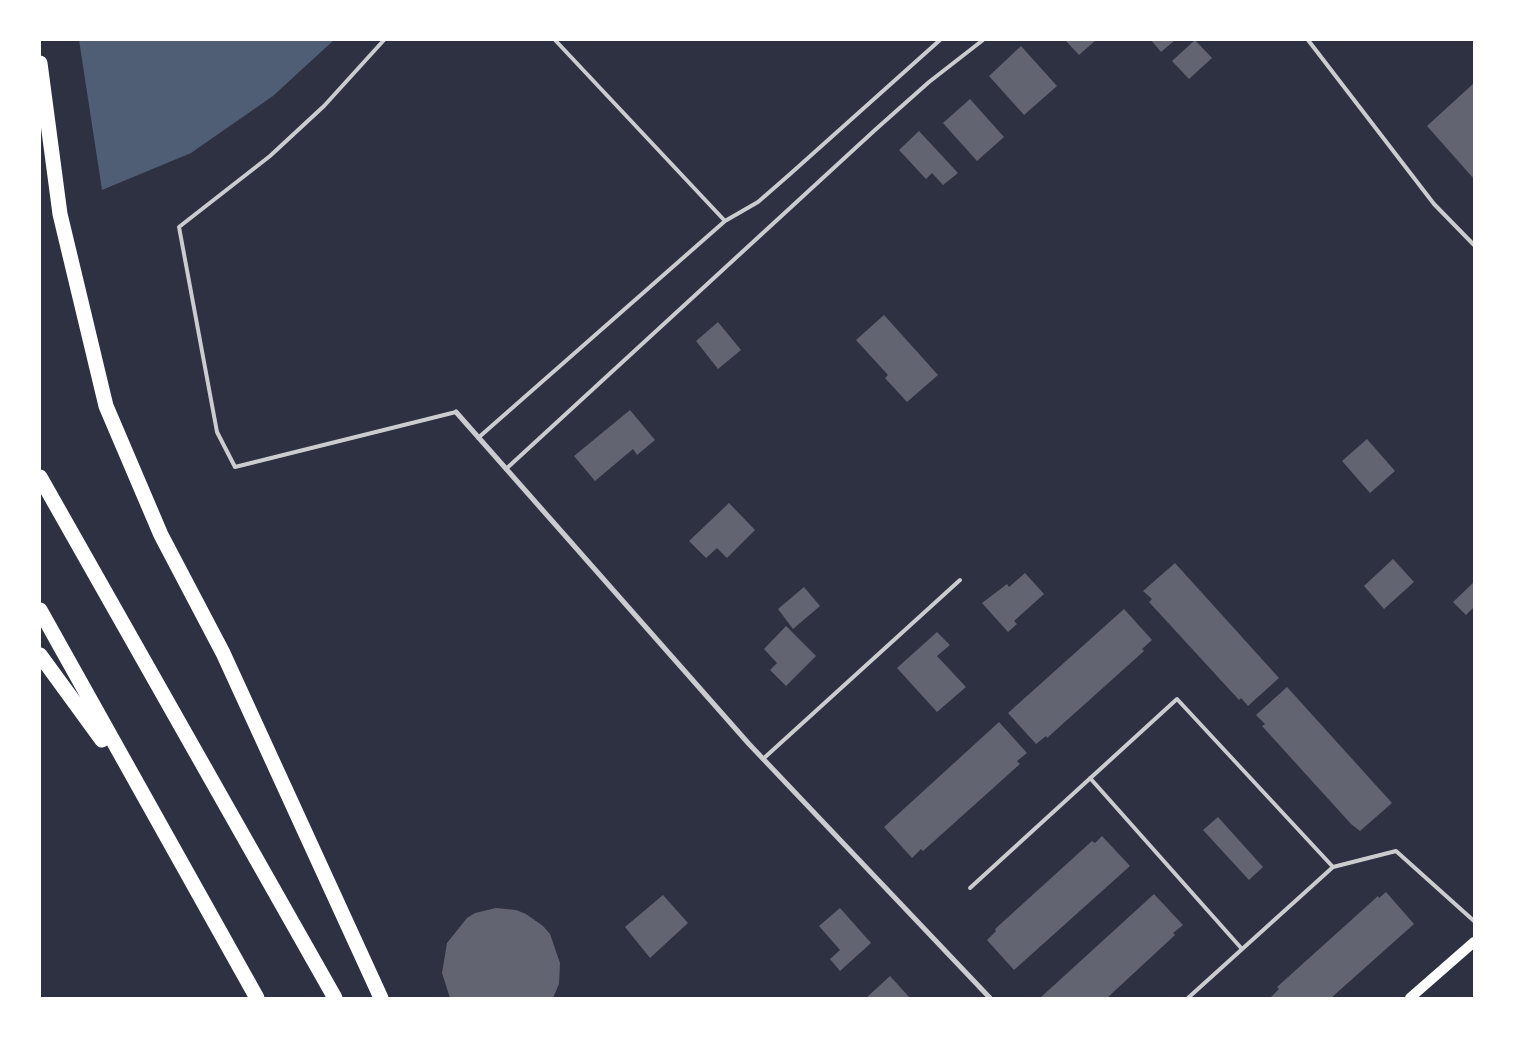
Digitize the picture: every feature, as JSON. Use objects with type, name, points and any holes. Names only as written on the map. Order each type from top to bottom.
[{"type":"highway","points":[[40,62],[60,214],[106,406],[161,535],[223,653],[381,998]]},
{"type":"highway","points":[[40,477],[335,998]]},
{"type":"highway","points":[[40,610],[140,792],[257,998]]},
{"type":"highway","points":[[40,655],[140,792]]},
{"type":"main road","points":[[1410,998],[1474,942]]},
{"type":"street","points":[[456,412],[763,759],[990,998]]},
{"type":"lane","points":[[384,40],[324,106],[277,150],[179,227],[217,432],[235,467],[456,412]]},
{"type":"lane","points":[[555,40],[725,221]]},
{"type":"lane","points":[[478,438],[725,221],[758,202],[940,40]]},
{"type":"lane","points":[[506,468],[875,130],[929,82],[982,40]]},
{"type":"lane","points":[[1308,40],[1434,204],[1474,244]]},
{"type":"lane","points":[[763,759],[960,580]]},
{"type":"lane","points":[[970,888],[1177,699],[1333,867]]},
{"type":"lane","points":[[1090,778],[1242,948]]},
{"type":"lane","points":[[1188,998],[1333,867],[1396,852],[1474,921]]},
{"type":"water","points":[[79,40],[334,40],[273,96],[191,153],[102,190]]},
{"type":"building","points":[[1065,40],[1096,40],[1079,55]]},
{"type":"building","points":[[1151,40],[1175,40],[1161,52]]},
{"type":"building","points":[[1195,40],[1212,58],[1189,79],[1172,61]]},
{"type":"building","points":[[1021,46],[1057,86],[1024,115],[989,76]]},
{"type":"building","points":[[1474,83],[1474,179],[1427,126]]},
{"type":"building","points":[[970,99],[1004,137],[977,161],[943,123]]},
{"type":"building","points":[[919,131],[958,173],[943,185],[932,173],[926,179],[899,150]]},
{"type":"building","points":[[884,315],[938,375],[907,402],[885,378],[888,375],[856,340]]},
{"type":"building","points":[[718,322],[741,350],[718,369],[696,341]]},
{"type":"building","points":[[630,410],[655,440],[637,455],[633,449],[595,481],[574,456]]},
{"type":"building","points":[[1367,439],[1395,471],[1370,493],[1342,461]]},
{"type":"building","points":[[729,503],[755,530],[727,558],[717,548],[706,558],[689,541]]},
{"type":"building","points":[[1393,559],[1414,582],[1384,609],[1364,586]]},
{"type":"building","points":[[1175,563],[1279,678],[1248,706],[1241,698],[1239,700],[1149,602],[1152,599],[1143,591]]},
{"type":"building","points":[[1025,573],[1044,594],[1014,621],[1017,624],[1008,632],[982,603],[1007,584],[1009,587]]},
{"type":"building","points":[[1474,582],[1474,607],[1466,615],[1453,602]]},
{"type":"building","points":[[804,587],[820,606],[793,629],[778,609]]},
{"type":"building","points":[[1124,609],[1152,640],[1142,649],[1144,651],[1047,738],[1046,736],[1036,744],[1008,713]]},
{"type":"building","points":[[786,626],[816,656],[786,686],[770,670],[777,663],[764,649]]},
{"type":"building","points":[[937,632],[950,645],[937,656],[966,687],[937,712],[897,668]]},
{"type":"building","points":[[1287,687],[1392,803],[1360,831],[1351,824],[1262,726],[1265,724],[1256,715]]},
{"type":"building","points":[[999,722],[1027,753],[1017,761],[1020,764],[923,851],[921,849],[912,858],[884,827]]},
{"type":"building","points":[[1218,817],[1263,867],[1249,880],[1203,830]]},
{"type":"building","points":[[1102,836],[1130,866],[1014,970],[987,940],[996,931],[995,929],[1092,841],[1095,843]]},
{"type":"building","points":[[1386,892],[1414,924],[1331,998],[1270,998],[1279,989],[1277,987],[1378,896],[1379,898]]},
{"type":"building","points":[[1154,894],[1183,925],[1173,933],[1175,935],[1107,998],[1040,998]]},
{"type":"building","points":[[663,895],[688,923],[650,958],[625,927]]},
{"type":"building","points":[[496,908],[516,910],[526,914],[543,926],[550,934],[560,963],[559,984],[553,998],[450,998],[442,973],[447,943],[467,918],[475,913]]},
{"type":"building","points":[[840,908],[871,943],[840,971],[830,959],[840,950],[819,926]]},
{"type":"building","points":[[890,976],[910,998],[866,998]]}]
